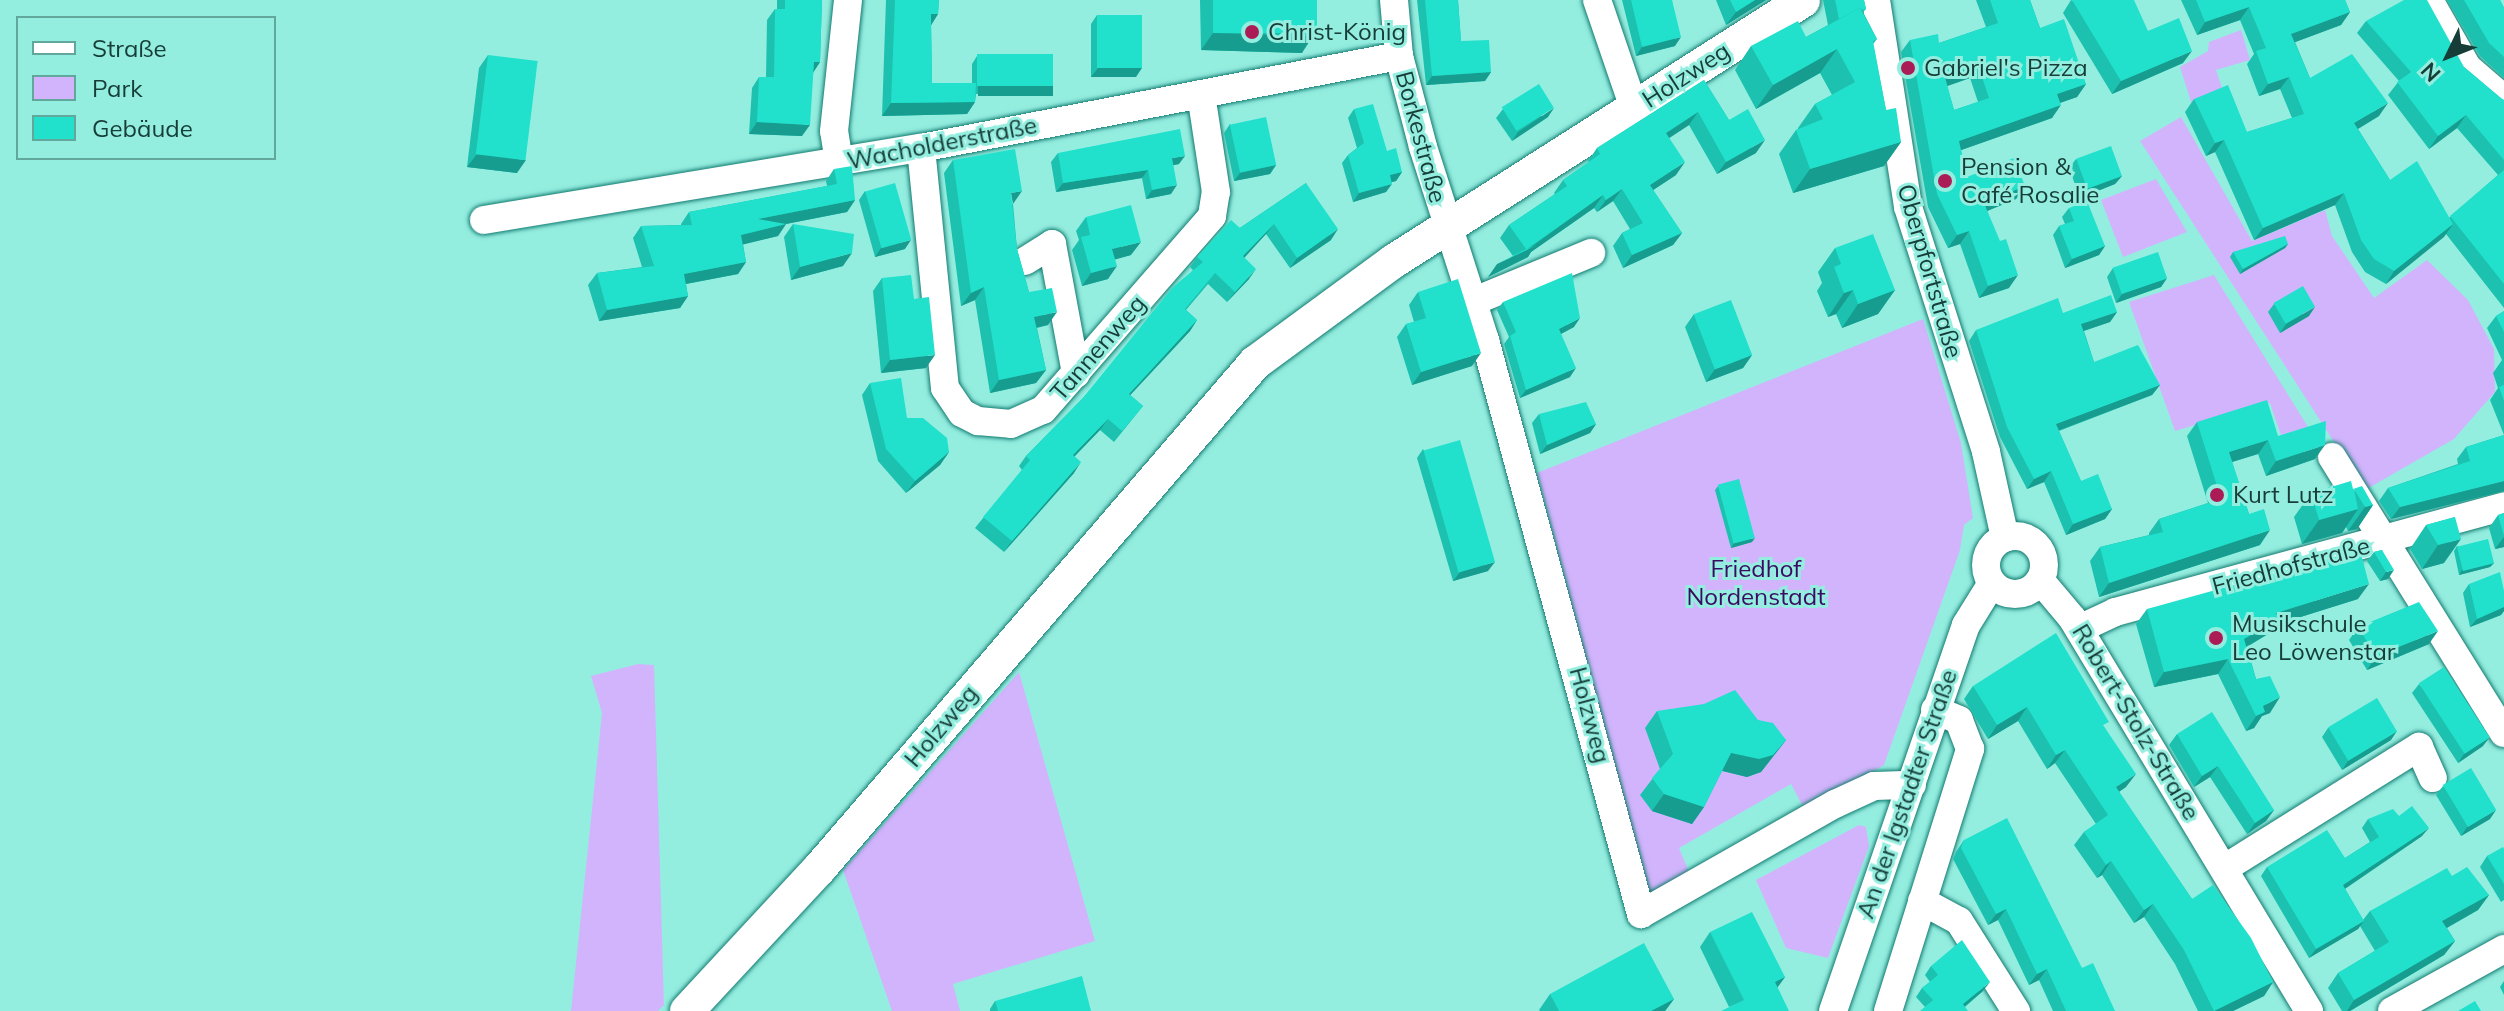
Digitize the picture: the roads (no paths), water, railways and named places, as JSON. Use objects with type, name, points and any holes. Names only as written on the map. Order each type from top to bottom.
[{"type":"main road","name":"Holzweg","points":[[687,1011],[819,869],[1255,363],[1331,304],[1446,227],[1803,0]]},
{"type":"street","points":[[839,162],[834,131],[848,0]]},
{"type":"street","name":"Borkestraße","points":[[1394,0],[1399,56],[1446,227]]},
{"type":"street","points":[[1597,0],[1634,108]]},
{"type":"street","name":"Oberpfortstraße","points":[[1876,0],[1908,207],[1986,452],[2005,538]]},
{"type":"street","points":[[2429,0],[2467,67],[2504,99]]},
{"type":"street","name":"Wacholderstraße","points":[[484,220],[921,148],[1399,56]]},
{"type":"street","name":"Tannenweg","points":[[921,148],[936,335],[951,402],[978,421],[1011,424],[1043,410],[1212,216],[1216,192],[1201,94]]},
{"type":"street","name":"Holzweg","points":[[1446,227],[1472,302],[1563,613],[1641,914],[1861,792],[1887,783],[1912,785]]},
{"type":"street","points":[[1025,261],[1052,244],[1076,374]]},
{"type":"street","points":[[1472,302],[1591,253]]},
{"type":"street","points":[[2332,457],[2504,733]]},
{"type":"street","name":"Friedhofstraße","points":[[2079,629],[2115,612],[2504,506]]},
{"type":"street","points":[[2021,536],[2038,547],[2044,562],[2040,580],[2016,594],[1992,583],[1987,557],[2005,538],[2021,536]]},
{"type":"street","name":"Robert-Stolz-Straße","points":[[2040,580],[2058,596],[2079,629],[2309,1011]]},
{"type":"street","name":"An der Igstadter Straße","points":[[1833,1011],[1966,625],[1992,583]]},
{"type":"street","points":[[1888,1011],[1970,749],[1959,720],[1935,710]]},
{"type":"street","points":[[2225,868],[2419,747],[2433,778]]},
{"type":"street","points":[[1922,901],[1959,921],[2016,1011]]},
{"type":"street","points":[[2392,1011],[2504,949]]},
{"type":"place","name":"Christ-König","points":[[1252,32]]},
{"type":"place","name":"Gabriel's Pizza","points":[[1908,68]]},
{"type":"place","name":"Pension & Café Rosalie","points":[[1945,181]]},
{"type":"place","name":"Kurt Lutz","points":[[2217,495]]},
{"type":"place","name":"Musikschule Leo Löwenstar","points":[[2216,638]]},
{"type":"park label","name":"Friedhof Nordenstadt","points":[[1756,583]]}]
